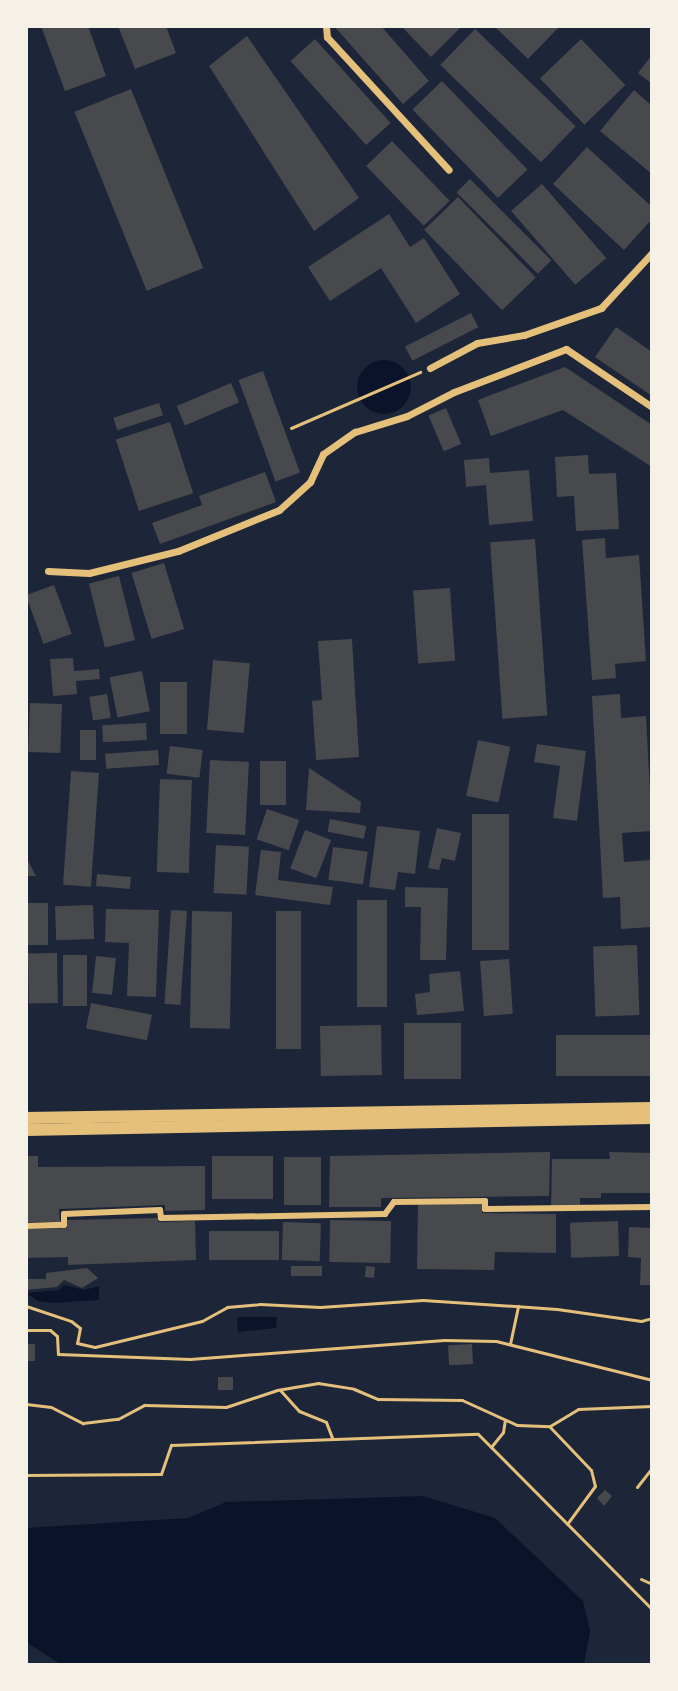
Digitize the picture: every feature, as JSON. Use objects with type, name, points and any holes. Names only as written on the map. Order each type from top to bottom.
[{"type":"main road","points":[[26,1118],[652,1108]]},
{"type":"main road","points":[[26,1130],[652,1118]]},
{"type":"street","points":[[326,26],[327,37],[449,170]]},
{"type":"street","points":[[430,368],[477,343],[524,335],[601,308],[652,253]]},
{"type":"street","points":[[48,571],[89,573],[178,551],[279,510],[310,482],[323,454],[355,432],[393,421],[454,392],[566,349],[652,407]]},
{"type":"street","points":[[26,1226],[64,1225],[64,1214],[160,1210],[161,1218],[385,1214],[394,1202],[485,1201],[485,1209],[652,1207]]},
{"type":"path","points":[[291,428],[430,368]]},
{"type":"path","points":[[26,1306],[71,1321],[80,1328],[77,1343],[95,1347],[202,1321],[227,1307],[260,1304],[320,1307],[423,1300],[518,1306],[641,1321],[652,1318]]},
{"type":"path","points":[[510,1344],[518,1306]]},
{"type":"path","points":[[26,1330],[50,1330],[57,1336],[58,1354],[190,1359],[444,1340],[510,1344],[652,1380]]},
{"type":"path","points":[[26,1404],[51,1407],[83,1423],[118,1419],[144,1405],[226,1407],[280,1390],[318,1383],[354,1389],[378,1399],[462,1400],[517,1425],[550,1426],[578,1409],[652,1406]]},
{"type":"path","points":[[280,1390],[299,1411],[326,1422],[332,1438]]},
{"type":"path","points":[[491,1447],[503,1432],[505,1419]]},
{"type":"path","points":[[550,1426],[591,1470],[595,1486],[567,1524]]},
{"type":"path","points":[[26,1475],[161,1474],[171,1445],[478,1434],[652,1609]]},
{"type":"path","points":[[637,1487],[652,1468]]},
{"type":"path","points":[[641,1579],[652,1584]]},
{"type":"shaded area","points":[[26,26],[652,26],[652,1665],[26,1665]]},
{"type":"shaded area","points":[[384,360],[403,368],[411,387],[403,406],[384,414],[365,406],[357,387],[365,368]]},
{"type":"shaded area","points":[[65,1285],[84,1290],[99,1286],[99,1300],[53,1303],[38,1301],[26,1293],[58,1290]]},
{"type":"shaded area","points":[[237,1317],[277,1317],[276,1328],[238,1332]]},
{"type":"shaded area","points":[[423,1496],[495,1518],[583,1601],[590,1631],[584,1665],[62,1665],[26,1642],[26,1528],[188,1518],[226,1502]]},
{"type":"building","points":[[41,26],[88,26],[106,76],[65,91]]},
{"type":"building","points":[[118,26],[166,26],[176,53],[135,69]]},
{"type":"building","points":[[334,26],[381,26],[429,81],[403,104]]},
{"type":"building","points":[[401,26],[462,26],[431,57]]},
{"type":"building","points":[[494,26],[560,26],[528,59]]},
{"type":"building","points":[[475,29],[576,126],[541,162],[440,65]]},
{"type":"building","points":[[247,36],[359,198],[314,231],[209,66]]},
{"type":"building","points":[[315,39],[391,123],[366,145],[290,61]]},
{"type":"building","points":[[581,39],[625,85],[584,125],[540,79]]},
{"type":"building","points":[[652,55],[652,84],[638,73]]},
{"type":"building","points":[[442,81],[527,169],[498,198],[413,109]]},
{"type":"building","points":[[131,89],[203,268],[147,291],[74,112]]},
{"type":"building","points":[[634,90],[652,106],[652,174],[600,131]]},
{"type":"building","points":[[392,141],[450,201],[424,226],[366,166]]},
{"type":"building","points":[[587,147],[652,207],[652,219],[624,250],[553,184]]},
{"type":"building","points":[[470,179],[551,260],[538,274],[457,192]]},
{"type":"building","points":[[542,184],[606,258],[575,285],[511,211]]},
{"type":"building","points":[[458,197],[536,278],[502,310],[424,230]]},
{"type":"building","points":[[389,214],[410,247],[424,238],[460,294],[416,323],[381,268],[330,301],[308,267]]},
{"type":"building","points":[[471,313],[478,327],[412,361],[405,347]]},
{"type":"building","points":[[616,327],[652,352],[652,396],[595,357]]},
{"type":"building","points":[[565,367],[652,425],[652,467],[563,410],[491,436],[478,400]]},
{"type":"building","points":[[263,371],[300,472],[276,481],[239,380]]},
{"type":"building","points":[[231,383],[239,402],[185,425],[177,406]]},
{"type":"building","points":[[159,403],[163,415],[117,430],[113,418]]},
{"type":"building","points":[[446,408],[461,444],[444,451],[429,415]]},
{"type":"building","points":[[170,422],[193,493],[139,511],[116,440]]},
{"type":"building","points":[[588,455],[589,474],[616,473],[619,529],[576,531],[574,496],[557,497],[555,457]]},
{"type":"building","points":[[489,458],[490,473],[529,470],[533,521],[489,525],[486,485],[466,487],[464,460]]},
{"type":"building","points":[[265,472],[276,502],[160,544],[152,523],[202,505],[199,496]]},
{"type":"building","points":[[605,538],[606,558],[639,555],[646,661],[615,664],[616,678],[592,680],[582,540]]},
{"type":"building","points":[[535,539],[547,716],[502,719],[490,542]]},
{"type":"building","points":[[164,563],[184,629],[152,639],[131,573]]},
{"type":"building","points":[[119,576],[135,640],[105,648],[89,583]]},
{"type":"building","points":[[54,585],[72,634],[44,644],[26,595]]},
{"type":"building","points":[[450,588],[455,661],[418,663],[413,591]]},
{"type":"building","points":[[352,639],[359,757],[316,760],[312,701],[322,700],[318,641]]},
{"type":"building","points":[[73,658],[74,671],[99,669],[100,679],[76,681],[77,694],[53,696],[50,659]]},
{"type":"building","points":[[213,660],[250,663],[244,733],[207,730]]},
{"type":"building","points":[[142,671],[150,711],[117,718],[110,677]]},
{"type":"building","points":[[160,682],[187,682],[187,734],[160,734]]},
{"type":"building","points":[[107,694],[111,718],[93,721],[89,697]]},
{"type":"building","points":[[620,694],[621,718],[646,716],[652,831],[622,833],[624,862],[652,860],[652,927],[621,929],[620,897],[603,898],[592,696]]},
{"type":"building","points":[[30,703],[62,704],[60,753],[28,752]]},
{"type":"building","points":[[146,723],[147,740],[103,742],[102,725]]},
{"type":"building","points":[[80,730],[96,730],[96,760],[80,760]]},
{"type":"building","points":[[478,740],[510,747],[498,803],[466,796]]},
{"type":"building","points":[[537,744],[586,751],[577,821],[553,818],[560,766],[534,762]]},
{"type":"building","points":[[170,746],[203,750],[199,778],[167,774]]},
{"type":"building","points":[[158,750],[159,765],[106,769],[105,754]]},
{"type":"building","points":[[210,760],[249,762],[245,835],[206,833]]},
{"type":"building","points":[[260,761],[286,761],[286,805],[260,805]]},
{"type":"building","points":[[309,768],[361,802],[360,813],[306,810]]},
{"type":"building","points":[[71,771],[99,773],[91,887],[63,885]]},
{"type":"building","points":[[160,779],[192,780],[189,873],[157,872]]},
{"type":"building","points":[[267,809],[299,820],[289,850],[257,839]]},
{"type":"building","points":[[472,814],[509,814],[509,950],[472,950]]},
{"type":"building","points":[[330,819],[366,826],[364,839],[328,832]]},
{"type":"building","points":[[377,826],[420,831],[415,874],[398,872],[395,890],[369,887]]},
{"type":"building","points":[[437,828],[461,833],[455,861],[442,858],[439,870],[428,868]]},
{"type":"building","points":[[305,830],[331,840],[316,878],[290,868]]},
{"type":"building","points":[[216,845],[249,847],[246,895],[213,893]]},
{"type":"building","points":[[333,847],[368,852],[363,885],[328,880]]},
{"type":"building","points":[[261,850],[281,852],[278,880],[333,887],[330,905],[255,895]]},
{"type":"building","points":[[26,857],[36,876],[26,876]]},
{"type":"building","points":[[97,874],[131,877],[130,889],[96,886]]},
{"type":"building","points":[[405,887],[448,888],[446,960],[420,960],[421,907],[405,907]]},
{"type":"building","points":[[357,900],[387,900],[387,1007],[357,1007]]},
{"type":"building","points":[[26,903],[48,903],[48,945],[26,945]]},
{"type":"building","points":[[93,905],[94,939],[56,940],[55,906]]},
{"type":"building","points":[[106,909],[159,910],[156,997],[127,996],[129,943],[105,942]]},
{"type":"building","points":[[171,910],[187,911],[180,1005],[164,1004]]},
{"type":"building","points":[[192,911],[232,912],[230,1029],[190,1028]]},
{"type":"building","points":[[276,911],[301,911],[301,1049],[276,1049]]},
{"type":"building","points":[[637,945],[639,1015],[595,1016],[593,947]]},
{"type":"building","points":[[57,953],[58,1003],[29,1003],[28,954]]},
{"type":"building","points":[[63,955],[87,955],[87,1006],[63,1006]]},
{"type":"building","points":[[96,956],[116,958],[112,995],[92,993]]},
{"type":"building","points":[[509,959],[513,1014],[484,1016],[480,961]]},
{"type":"building","points":[[460,971],[464,1011],[417,1015],[415,994],[430,992],[429,974]]},
{"type":"building","points":[[91,1003],[152,1015],[147,1040],[86,1029]]},
{"type":"building","points":[[404,1023],[461,1023],[461,1079],[404,1079]]},
{"type":"building","points":[[381,1025],[382,1075],[321,1076],[320,1026]]},
{"type":"building","points":[[556,1035],[652,1035],[652,1076],[556,1076]]},
{"type":"building","points":[[550,1152],[549,1196],[381,1198],[381,1207],[329,1207],[330,1156]]},
{"type":"building","points":[[609,1152],[652,1153],[652,1193],[601,1193],[601,1198],[580,1198],[580,1208],[551,1208],[552,1159],[610,1159]]},
{"type":"building","points":[[26,1156],[38,1156],[38,1167],[205,1166],[205,1210],[165,1211],[165,1205],[59,1209],[60,1222],[26,1222]]},
{"type":"building","points":[[212,1156],[273,1156],[273,1199],[212,1199]]},
{"type":"building","points":[[284,1157],[321,1157],[321,1205],[284,1205]]},
{"type":"building","points":[[418,1204],[482,1204],[482,1213],[556,1214],[556,1253],[495,1252],[494,1270],[417,1269]]},
{"type":"building","points":[[158,1218],[158,1222],[195,1221],[196,1260],[68,1265],[68,1257],[26,1258],[26,1229],[67,1228],[67,1220]]},
{"type":"building","points":[[330,1220],[391,1221],[390,1263],[329,1262]]},
{"type":"building","points":[[618,1221],[619,1256],[571,1258],[570,1223]]},
{"type":"building","points":[[283,1222],[321,1223],[320,1261],[282,1260]]},
{"type":"building","points":[[629,1227],[652,1228],[652,1285],[640,1285],[641,1258],[628,1257]]},
{"type":"building","points":[[209,1231],[279,1231],[279,1260],[209,1260]]},
{"type":"building","points":[[291,1266],[322,1266],[322,1276],[291,1276]]},
{"type":"building","points":[[366,1266],[375,1267],[374,1278],[365,1277]]},
{"type":"building","points":[[87,1268],[98,1278],[82,1288],[64,1280],[57,1287],[26,1290],[26,1279],[46,1279],[46,1273]]},
{"type":"building","points":[[26,1344],[35,1344],[35,1361],[26,1361]]},
{"type":"building","points":[[472,1344],[473,1364],[449,1365],[448,1345]]},
{"type":"building","points":[[218,1377],[233,1377],[233,1390],[218,1390]]},
{"type":"building","points":[[605,1490],[612,1496],[604,1506],[597,1498]]}]
